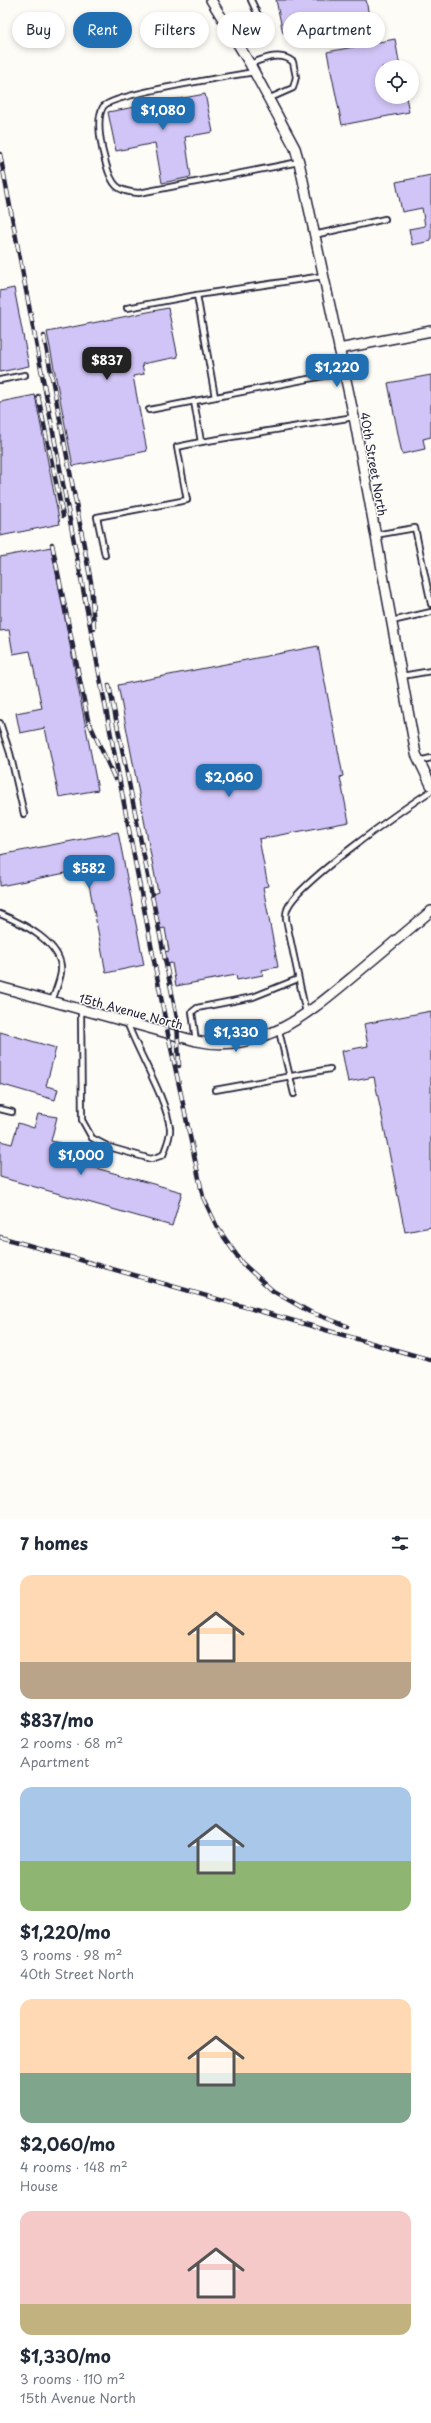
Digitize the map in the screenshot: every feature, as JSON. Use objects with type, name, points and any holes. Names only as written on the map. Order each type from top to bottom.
[{"type":"street","name":"40th Street North","points":[[211,0],[218,12]]},
{"type":"street","name":"40th Street North","points":[[240,48],[295,148],[299,162],[354,417],[416,754],[431,785]]},
{"type":"street","points":[[339,349],[431,331]]},
{"type":"street","name":"15th Avenue North","points":[[0,987],[52,1003],[196,1041],[223,1043],[243,1041],[279,1030],[307,1015],[431,911]]},
{"type":"lane","points":[[251,0],[257,12]]},
{"type":"lane","points":[[268,100],[293,88],[296,77],[293,62],[283,57],[268,57],[252,68],[128,96],[107,103],[102,108],[100,118],[100,136],[102,150],[113,183],[126,192],[139,193],[299,162]]},
{"type":"lane","points":[[314,235],[385,219]]},
{"type":"lane","points":[[127,308],[197,295],[323,276]]},
{"type":"lane","points":[[197,295],[215,397]]},
{"type":"lane","points":[[149,410],[344,372]]},
{"type":"lane","points":[[0,380],[25,375]]},
{"type":"lane","points":[[194,401],[202,442]]},
{"type":"lane","points":[[105,555],[97,517],[187,500],[178,447],[354,417]]},
{"type":"lane","points":[[376,535],[414,528],[431,604]]},
{"type":"lane","points":[[392,621],[431,612]]},
{"type":"lane","points":[[402,676],[431,671]]},
{"type":"lane","points":[[0,723],[10,753],[24,814]]},
{"type":"lane","points":[[419,760],[431,758]]},
{"type":"lane","points":[[307,1015],[286,919],[286,910],[290,903],[314,879],[401,809],[431,790]]},
{"type":"lane","points":[[0,914],[30,929],[55,950],[61,972],[52,1003]]},
{"type":"lane","points":[[196,1041],[192,1012],[196,1008],[253,997],[298,979]]},
{"type":"lane","points":[[81,1010],[82,1120],[92,1138],[109,1147],[151,1159],[163,1155],[171,1129],[164,1103],[137,1049],[127,1022]]},
{"type":"lane","points":[[279,1030],[294,1094]]},
{"type":"lane","points":[[215,1090],[330,1069]]},
{"type":"lane","points":[[0,1109],[12,1112]]},
{"type":"building","points":[[276,0],[366,0],[368,12],[283,12],[283,33]]},
{"type":"building","points":[[395,39],[399,60],[375,60],[375,104],[407,104],[409,112],[342,125],[327,52],[348,48],[385,48],[385,41]]},
{"type":"building","points":[[205,94],[213,132],[185,137],[191,177],[162,183],[155,143],[116,151],[108,112]]},
{"type":"building","points":[[431,175],[431,241],[412,245],[409,229],[425,226],[422,208],[402,212],[396,182]]},
{"type":"building","points":[[14,288],[29,366],[0,372],[0,291]]},
{"type":"building","points":[[168,308],[178,357],[142,364],[144,374],[133,376],[147,451],[73,466],[47,332]]},
{"type":"building","points":[[431,375],[431,437],[423,439],[425,449],[402,454],[388,383]]},
{"type":"building","points":[[35,395],[60,524],[0,536],[0,402]]},
{"type":"building","points":[[51,547],[98,790],[59,797],[45,728],[20,733],[16,713],[42,708],[30,651],[13,654],[9,630],[0,631],[0,557]]},
{"type":"building","points":[[318,646],[343,776],[340,777],[349,822],[259,839],[268,886],[263,887],[278,967],[262,970],[263,975],[237,980],[236,975],[176,986],[172,963],[166,964],[164,952],[169,951],[165,928],[160,929],[155,906],[153,894],[158,892],[118,685]]},
{"type":"building","points":[[118,832],[144,965],[106,973],[86,869],[0,886],[0,855]]},
{"type":"building","points":[[431,1011],[431,1227],[405,1232],[374,1077],[348,1082],[342,1051],[368,1046],[364,1024]]},
{"type":"building","points":[[0,1032],[56,1048],[46,1086],[58,1089],[55,1100],[0,1084]]},
{"type":"building","points":[[38,1114],[57,1117],[51,1141],[60,1143],[56,1157],[182,1192],[172,1226],[0,1177],[0,1141],[12,1144],[18,1123],[34,1128]]},
{"type":"railway","points":[[0,154],[168,1034],[203,1197],[217,1227],[242,1263],[273,1291],[310,1312],[347,1326]]},
{"type":"railway","points":[[44,336],[91,582],[94,628]]},
{"type":"railway","points":[[38,396],[63,516]]},
{"type":"railway","points":[[52,544],[88,720],[115,779]]},
{"type":"railway","points":[[109,685],[177,1018],[179,1066]]},
{"type":"railway","points":[[0,1237],[431,1360]]}]
